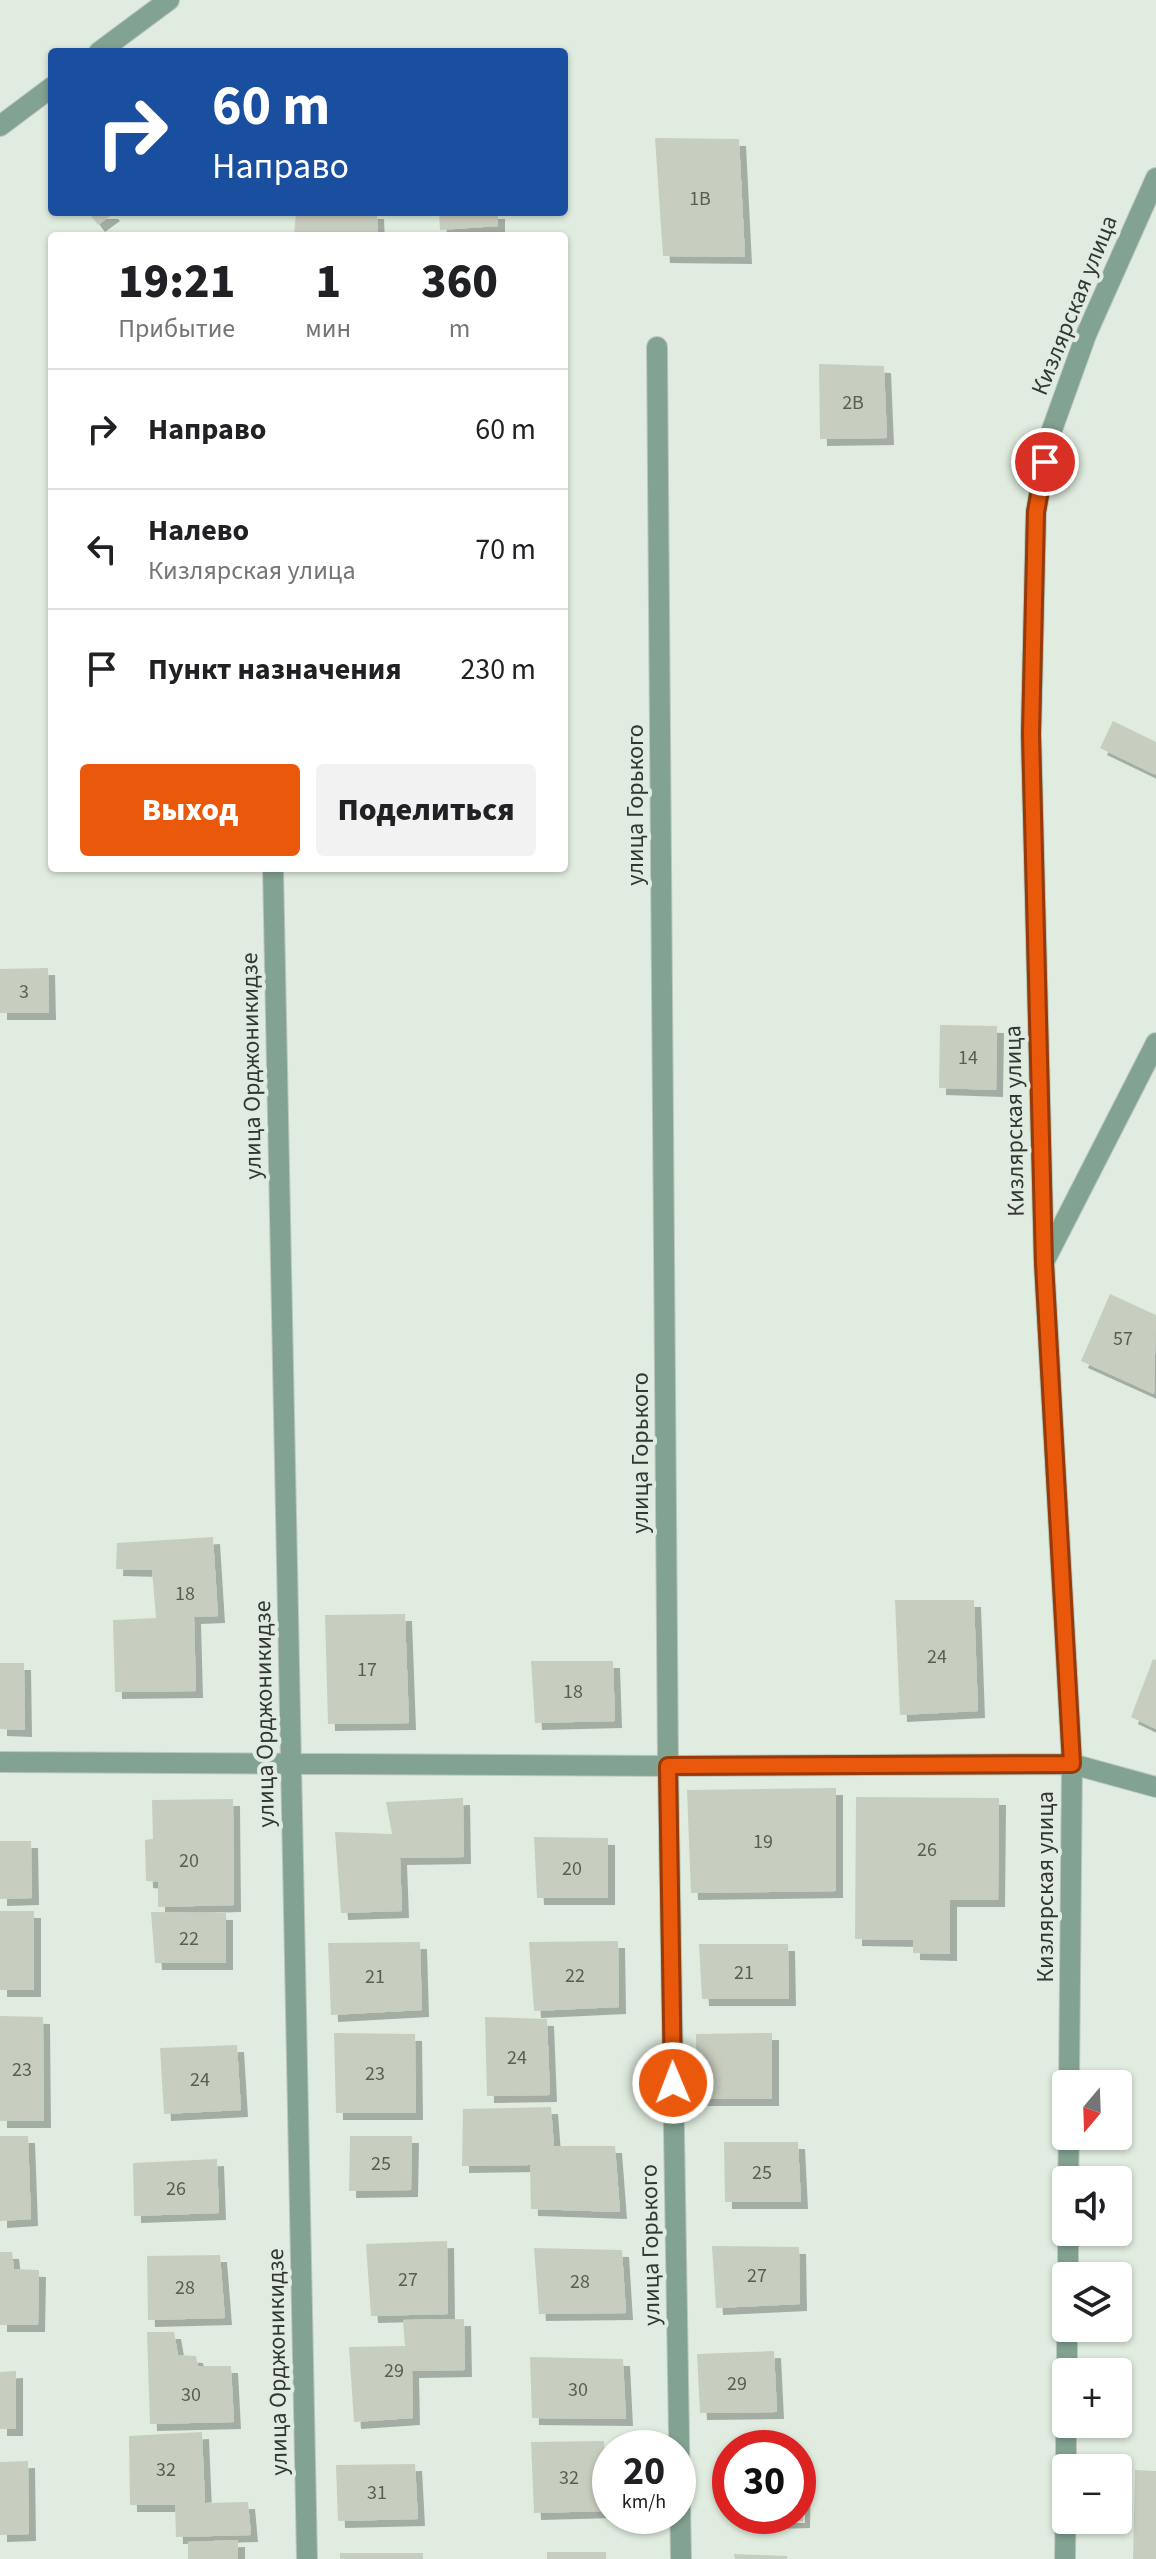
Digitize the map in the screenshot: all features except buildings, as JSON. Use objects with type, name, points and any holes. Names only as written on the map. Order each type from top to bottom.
[{"type":"street","points":[[104,48],[169,0]]},
{"type":"street","points":[[0,126],[48,90]]},
{"type":"street","name":"Кизлярская улица","points":[[1069,2070],[1072,1764],[1044,1263],[1031,734],[1036,512],[1049,438],[1086,335],[1156,178]]},
{"type":"street","name":"улица Горького","points":[[657,347],[668,1766],[681,2559]]},
{"type":"street","name":"улица Орджоникидзе","points":[[273,872],[307,2559]]},
{"type":"street","points":[[1044,1263],[1156,1043]]},
{"type":"street","points":[[0,1762],[668,1766],[1072,1764],[1156,1787]]},
{"type":"street","points":[[1065,2534],[1065,2559]]},
{"type":"route","points":[[673,2083],[668,1766],[1072,1764],[1044,1263],[1031,734],[1036,512],[1045,462]]}]
